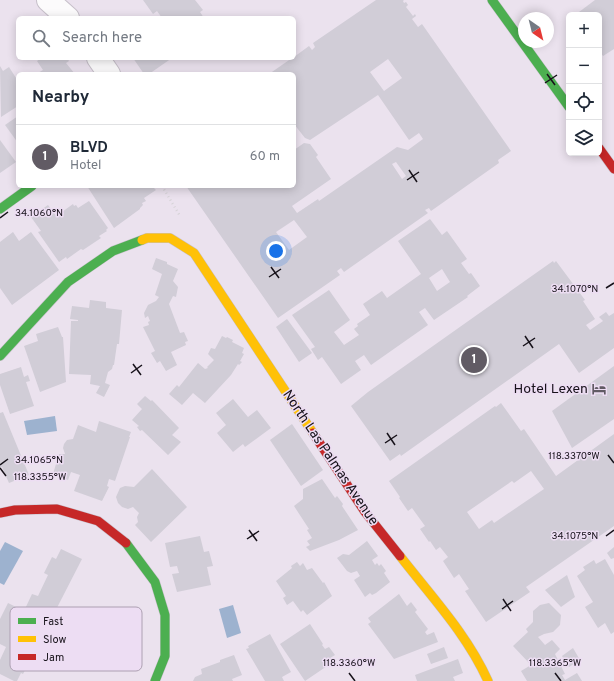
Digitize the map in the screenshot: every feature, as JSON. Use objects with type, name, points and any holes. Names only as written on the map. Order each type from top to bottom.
[{"type":"street","points":[[48,0],[66,16]]},
{"type":"street","points":[[492,0],[566,102]]},
{"type":"street","points":[[99,60],[108,72]]},
{"type":"street","points":[[602,152],[614,169]]},
{"type":"street","points":[[0,209],[29,188]]},
{"type":"street","points":[[0,356],[68,282],[113,251],[147,238],[170,238]]},
{"type":"street","name":"North Las Palmas Avenue","points":[[170,238],[194,253],[365,512],[456,627],[480,663],[488,681]]},
{"type":"street","points":[[0,513],[15,510],[57,509],[98,521],[128,544],[156,582],[165,615],[165,656],[155,681]]},
{"type":"path","points":[[163,188],[180,216],[170,238]]},
{"type":"water","points":[[55,416],[57,431],[27,435],[24,421]]},
{"type":"water","points":[[5,542],[23,551],[4,585],[0,583],[0,551]]},
{"type":"water","points":[[233,605],[241,633],[227,638],[219,609]]},
{"type":"building","points":[[143,0],[195,0],[203,10],[200,12],[203,16],[161,16],[157,11],[153,14]]},
{"type":"building","points":[[376,0],[404,0],[404,3],[406,2],[408,5],[406,7],[413,16],[415,14],[416,16],[412,19],[418,27],[422,24],[511,151],[498,160],[499,163],[431,211],[429,208],[425,210],[428,213],[344,272],[341,268],[337,271],[340,275],[278,318],[187,188],[296,188],[296,149],[304,143],[310,144],[318,155],[316,157],[331,179],[292,206],[297,213],[318,199],[319,201],[397,147],[408,150],[423,139],[419,133],[409,140],[378,95],[310,140],[305,138],[296,127],[296,72],[272,72],[289,60],[296,60],[296,56],[309,46],[312,50],[315,47],[313,43]],"holes":[[[388,59],[402,78],[384,91],[370,72]],[[396,162],[406,176],[402,179],[392,164]],[[294,220],[307,237],[289,250],[276,232]]]},
{"type":"building","points":[[595,0],[614,0],[614,49],[603,56],[602,54],[602,12],[579,12]]},
{"type":"building","points":[[68,60],[66,63],[73,72],[40,72],[43,70],[37,61]]},
{"type":"building","points":[[134,60],[169,60],[152,72],[143,72]]},
{"type":"building","points":[[0,66],[3,71],[9,67],[16,78],[16,107],[1,117]]},
{"type":"building","points":[[16,117],[16,140],[5,125]]},
{"type":"building","points":[[0,140],[16,162],[0,173]]},
{"type":"building","points":[[88,188],[154,188],[156,190],[144,198],[146,201],[142,203],[143,205],[140,209],[114,228]]},
{"type":"building","points":[[89,201],[108,228],[106,230],[107,231],[99,236],[101,238],[83,250],[81,249],[67,259],[66,257],[59,262],[38,232],[41,231],[31,217],[48,205],[57,217],[64,214],[62,212],[73,204],[78,208]]},
{"type":"building","points":[[430,219],[442,235],[447,231],[467,259],[461,263],[469,274],[471,273],[480,286],[467,296],[468,297],[434,320],[425,308],[419,312],[428,325],[371,365],[364,355],[355,361],[361,370],[341,384],[322,357],[318,360],[311,349],[315,347],[292,315],[329,290],[350,320],[334,332],[344,345],[359,335],[354,329],[358,326],[357,324],[370,315],[363,304],[382,291],[387,298],[421,274],[398,241]],"holes":[[[442,269],[450,282],[437,291],[429,278]]]},
{"type":"building","points":[[13,232],[19,241],[31,232],[59,270],[12,305],[0,288],[0,242]]},
{"type":"building","points":[[156,258],[167,262],[167,264],[178,269],[173,281],[178,287],[176,297],[173,296],[169,304],[180,333],[184,332],[188,341],[185,342],[186,345],[171,352],[177,365],[166,371],[160,361],[157,363],[151,353],[155,351],[143,327],[149,325],[148,322],[150,321],[148,316],[145,318],[144,313],[148,305],[156,301],[159,297],[155,295],[162,274],[152,269]]},
{"type":"building","points":[[553,261],[554,263],[556,261],[585,300],[583,301],[595,319],[586,325],[590,330],[603,321],[599,317],[606,312],[609,316],[614,313],[614,348],[579,373],[559,344],[401,456],[400,454],[390,461],[351,406],[368,392]]},
{"type":"building","points":[[90,300],[106,302],[106,308],[122,310],[119,344],[117,344],[114,365],[108,372],[105,383],[110,385],[104,397],[96,393],[100,386],[90,384],[91,375],[69,374],[71,321],[78,321],[70,319],[72,306],[89,308]]},
{"type":"building","points":[[287,319],[312,353],[299,362],[276,327]]},
{"type":"building","points":[[58,327],[63,337],[66,382],[40,392],[24,346],[38,341],[36,334]]},
{"type":"building","points":[[222,336],[233,340],[232,342],[244,348],[242,353],[244,354],[240,361],[242,362],[239,365],[238,364],[231,375],[205,403],[193,393],[182,405],[169,394],[177,385],[179,387],[198,363],[205,369],[208,368],[207,367],[214,360],[208,354],[211,348],[215,349]]},
{"type":"building","name":"Hotel Lexen","points":[[614,366],[614,419],[572,448],[552,411]]},
{"type":"building","points":[[21,367],[24,377],[28,375],[30,381],[26,382],[34,406],[10,414],[0,385],[0,374]]},
{"type":"building","points":[[145,396],[151,401],[152,400],[179,428],[172,435],[181,442],[168,455],[142,430],[140,431],[137,427],[139,426],[132,420],[142,409],[137,404]]},
{"type":"building","points":[[233,399],[248,417],[257,410],[271,428],[245,447],[243,444],[233,452],[217,433],[226,425],[216,413]]},
{"type":"building","points":[[501,403],[521,431],[524,429],[556,476],[614,434],[614,526],[526,587],[530,592],[486,622],[465,591],[469,589],[459,574],[454,578],[443,561],[448,557],[440,547],[436,550],[430,541],[429,542],[420,529],[425,526],[412,508],[408,511],[389,481],[495,406],[496,407]],"holes":[[[531,471],[544,489],[494,523],[492,520],[479,529],[467,512],[512,481],[514,483]]]},
{"type":"building","points":[[3,412],[29,475],[9,483],[2,467],[0,468],[0,413]]},
{"type":"building","points":[[99,421],[131,432],[115,481],[109,479],[107,486],[109,487],[102,501],[74,491],[80,475],[71,472],[68,480],[53,474],[59,454],[65,454],[63,448],[64,444],[67,440],[73,439],[78,425],[96,432]]},
{"type":"building","points":[[292,424],[323,470],[301,486],[270,440]]},
{"type":"building","points":[[152,469],[187,507],[151,542],[135,525],[138,522],[137,517],[139,513],[133,507],[128,509],[122,507],[118,503],[116,497],[120,488],[125,486],[134,487]]},
{"type":"building","points":[[322,479],[335,498],[337,496],[343,504],[342,506],[358,530],[339,540],[310,551],[306,547],[310,545],[307,541],[312,538],[307,530],[309,529],[294,506],[303,499],[303,489]]},
{"type":"building","points":[[200,536],[204,552],[209,551],[213,566],[207,567],[211,585],[177,592],[172,574],[179,573],[177,566],[170,567],[165,543]]},
{"type":"building","points":[[367,541],[378,556],[372,560],[375,565],[377,563],[379,566],[381,564],[386,571],[384,573],[390,582],[376,593],[372,595],[370,593],[365,597],[354,580],[360,576],[357,571],[351,573],[347,571],[337,558],[343,554],[349,555]]},
{"type":"building","points":[[614,547],[614,558],[611,559],[607,553]]},
{"type":"building","points":[[61,549],[82,559],[57,607],[26,607],[32,594],[38,596],[48,575],[44,573],[52,557],[56,559]]},
{"type":"building","points":[[605,559],[614,575],[614,632],[611,634],[605,623],[598,628],[585,607],[593,602],[577,576],[585,570],[583,567],[594,560],[596,564]]},
{"type":"building","points":[[297,562],[300,566],[303,563],[307,570],[312,568],[323,583],[324,582],[332,596],[307,615],[303,610],[301,612],[293,601],[287,605],[283,598],[286,596],[276,581]]},
{"type":"building","points":[[567,575],[575,597],[561,607],[545,590]]},
{"type":"building","points":[[399,594],[407,606],[411,602],[417,610],[415,612],[428,629],[425,632],[427,635],[434,632],[438,642],[394,659],[368,624],[371,622],[368,618]]},
{"type":"building","points":[[8,603],[16,607],[10,607],[10,671],[25,671],[23,674],[21,673],[17,681],[0,674],[0,660],[6,647],[0,644],[0,619]]},
{"type":"building","points":[[549,603],[561,615],[560,625],[553,632],[538,637],[545,645],[552,640],[560,649],[555,654],[565,674],[562,675],[565,680],[577,673],[582,681],[527,681],[521,671],[531,665],[513,646],[528,632],[526,629],[533,622],[533,611],[540,605]]},
{"type":"building","points":[[310,624],[325,649],[329,647],[335,655],[330,658],[333,662],[305,681],[280,644]]},
{"type":"building","points":[[270,634],[291,672],[282,677],[284,681],[265,681],[246,649],[249,648],[248,646]]},
{"type":"building","points":[[444,647],[448,658],[431,664],[427,654]]},
{"type":"building","points":[[573,648],[580,660],[569,667],[562,656]]},
{"type":"building","points":[[234,655],[242,675],[232,679],[233,681],[193,681],[195,677],[202,674],[201,669]]},
{"type":"building","points":[[458,659],[463,673],[453,677],[455,681],[417,681],[415,675]]},
{"type":"traffic: fast","points":[[492,0],[566,103]]},
{"type":"traffic: fast","points":[[0,209],[29,188]]},
{"type":"traffic: fast","points":[[0,356],[68,282],[113,251],[142,240]]},
{"type":"traffic: fast","points":[[126,543],[155,582],[165,615],[165,656],[155,681]]},
{"type":"traffic: slow","points":[[142,240],[147,238],[170,238],[194,253],[313,433]]},
{"type":"traffic: slow","points":[[400,556],[459,631],[470,647],[488,681]]},
{"type":"traffic: jam","points":[[602,152],[614,169]]},
{"type":"traffic: jam","points":[[313,433],[365,512],[400,556]]},
{"type":"traffic: jam","points":[[0,513],[15,510],[57,509],[98,521],[126,543]]},
{"type":"place","name":"BLVD","points":[[474,360]]},
{"type":"place","name":"Hotel Lexen","points":[[599,389]]}]
